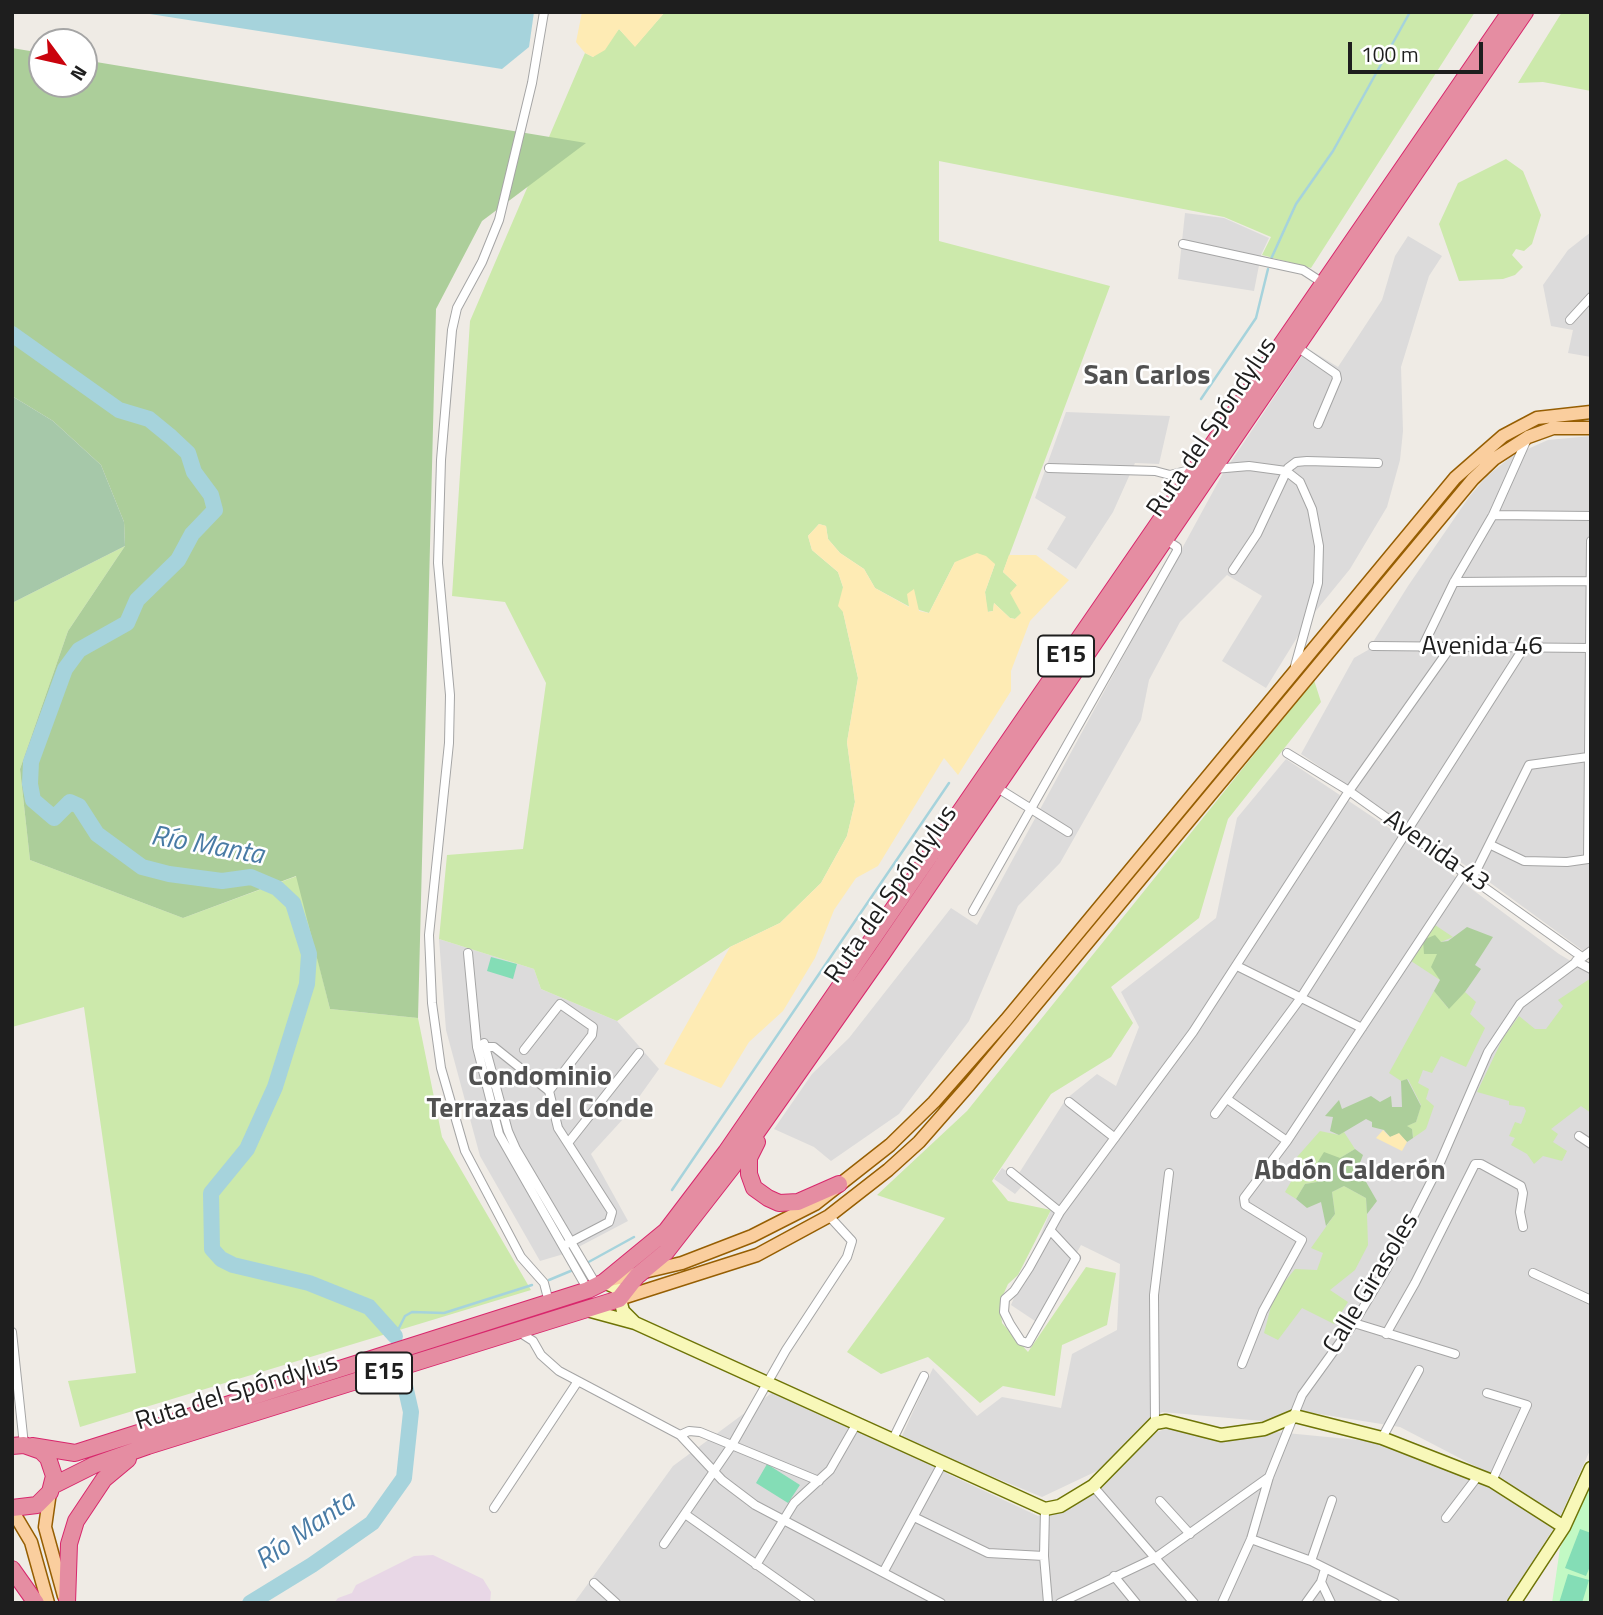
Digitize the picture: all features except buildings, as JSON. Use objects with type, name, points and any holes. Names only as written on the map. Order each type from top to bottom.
[{"type":"highway","name":"Ruta del Spóndylus","points":[[23,1446],[61,1453],[83,1450],[549,1302],[596,1286],[666,1231],[712,1171],[1325,285],[1510,12]]},
{"type":"highway","name":"Ruta del Spóndylus","points":[[51,1489],[94,1465],[148,1446],[620,1299],[637,1276],[666,1252],[684,1231],[772,1108],[1166,540],[1525,12]]},
{"type":"highway","points":[[772,1108],[749,1158],[749,1174],[754,1188],[772,1200],[789,1203],[839,1184]]},
{"type":"highway","points":[[23,1446],[48,1458],[52,1467],[51,1489]]},
{"type":"highway","points":[[67,1603],[69,1545],[76,1521],[104,1479],[120,1464],[148,1446]]},
{"type":"highway","name":"E15","points":[[12,1509],[29,1509],[37,1505],[51,1489]]},
{"type":"highway","points":[[12,1569],[36,1603]]},
{"type":"main road","points":[[596,1286],[637,1276],[752,1236],[815,1204],[890,1144],[934,1102],[1455,478],[1484,449],[1538,418],[1591,412]]},
{"type":"main road","points":[[620,1299],[757,1255],[829,1216],[919,1142],[1473,479],[1494,459],[1528,437],[1553,429],[1591,428]]},
{"type":"main road","points":[[51,1489],[45,1527],[67,1603]]},
{"type":"main road","points":[[12,1509],[31,1542],[48,1603]]},
{"type":"street","points":[[544,12],[532,83],[499,220],[486,255],[457,308],[452,330],[441,460],[438,563],[450,695],[449,743],[429,935],[432,1003],[441,1068],[465,1151],[521,1257],[544,1283],[549,1302]]},
{"type":"street","points":[[1183,244],[1303,270],[1325,285]]},
{"type":"street","points":[[1570,320],[1591,297]]},
{"type":"street","points":[[1297,347],[1336,374],[1337,379],[1318,424]]},
{"type":"street","points":[[1422,648],[1454,582],[1493,515],[1528,437]]},
{"type":"street","points":[[1233,570],[1257,534],[1286,471],[1296,462],[1378,463]]},
{"type":"street","points":[[1213,469],[1249,466],[1286,471],[1300,482],[1307,498],[1319,546],[1318,583],[1293,672]]},
{"type":"street","points":[[1049,468],[1155,471],[1170,475],[1195,472]]},
{"type":"street","points":[[1493,515],[1591,516]]},
{"type":"street","points":[[973,911],[1177,551],[1177,547],[1166,540]]},
{"type":"street","points":[[1491,845],[1524,861],[1567,862],[1588,859],[1591,541]]},
{"type":"street","points":[[1454,582],[1589,581]]},
{"type":"street","name":"Avenida 46","points":[[1373,646],[1590,648]]},
{"type":"street","points":[[1049,1230],[1076,1258],[1028,1343],[1015,1333],[1004,1312],[1005,1298],[1014,1291],[1049,1230],[1060,1212],[1237,966],[1349,791],[1450,648]]},
{"type":"street","points":[[1215,1114],[1300,999],[1523,649]]},
{"type":"street","name":"Avenida 43","points":[[1287,753],[1349,791],[1469,874],[1591,970]]},
{"type":"street","points":[[1242,1364],[1264,1311],[1302,1240],[1242,1202],[1491,845],[1529,765],[1588,757]]},
{"type":"street","points":[[996,787],[1068,832]]},
{"type":"street","name":"Calle Girasoles","points":[[1222,1603],[1251,1539],[1269,1477],[1302,1395],[1354,1323],[1387,1268],[1436,1172],[1501,1029],[1535,990],[1591,951]]},
{"type":"street","points":[[468,953],[475,1029],[482,1046],[503,1133],[545,1204],[572,1241],[596,1286]]},
{"type":"street","points":[[1237,966],[1362,1028]]},
{"type":"street","points":[[524,1050],[560,1004],[593,1027],[592,1035],[549,1091]]},
{"type":"street","points":[[482,1046],[494,1047],[549,1091],[554,1119],[613,1215],[609,1222],[563,1246]]},
{"type":"street","points":[[568,1143],[639,1054]]},
{"type":"street","points":[[1227,1098],[1287,1141]]},
{"type":"street","points":[[1069,1102],[1115,1138]]},
{"type":"street","points":[[1579,1136],[1591,1144]]},
{"type":"street","points":[[1385,1334],[1415,1283],[1475,1164],[1481,1164],[1521,1186],[1523,1191],[1520,1212],[1523,1227]]},
{"type":"street","points":[[1011,1172],[1060,1212]]},
{"type":"street","points":[[1155,1423],[1154,1294],[1169,1172]]},
{"type":"street","points":[[545,1204],[563,1246],[577,1270],[596,1286],[614,1285],[624,1311],[635,1323]]},
{"type":"street","points":[[664,1544],[732,1446],[786,1350],[850,1252],[852,1241],[829,1216]]},
{"type":"street","points":[[1533,1273],[1591,1300]]},
{"type":"street","points":[[587,1310],[635,1323],[1045,1509],[1060,1506],[1093,1486],[1155,1423],[1166,1421],[1221,1436],[1264,1429],[1295,1416],[1382,1438],[1478,1476],[1564,1527]]},
{"type":"street","points":[[1354,1323],[1455,1354]]},
{"type":"street","points":[[12,1332],[23,1446]]},
{"type":"street","points":[[519,1332],[533,1341],[541,1355],[559,1371],[680,1435],[722,1480],[782,1521],[884,1571],[941,1603]]},
{"type":"street","points":[[1382,1438],[1419,1370]]},
{"type":"street","points":[[893,1439],[924,1376]]},
{"type":"street","points":[[494,1508],[578,1381]]},
{"type":"street","points":[[1487,1393],[1527,1405],[1492,1482]]},
{"type":"street","points":[[756,1565],[801,1494],[830,1470],[857,1423]]},
{"type":"street","points":[[680,1435],[694,1431],[819,1481]]},
{"type":"street","points":[[1514,1603],[1564,1527],[1591,1459]]},
{"type":"street","points":[[884,1571],[942,1464]]},
{"type":"street","points":[[1581,1487],[1591,1468]]},
{"type":"street","points":[[1446,1518],[1478,1476]]},
{"type":"street","points":[[1059,1603],[1155,1558],[1269,1477]]},
{"type":"street","points":[[1093,1486],[1194,1603]]},
{"type":"street","points":[[1311,1561],[1332,1500]]},
{"type":"street","points":[[1160,1501],[1190,1534]]},
{"type":"street","points":[[1045,1509],[1044,1556],[1048,1603]]},
{"type":"street","points":[[685,1514],[811,1603]]},
{"type":"street","points":[[914,1517],[988,1553],[1044,1556]]},
{"type":"street","points":[[1251,1539],[1311,1561],[1395,1603]]},
{"type":"street","points":[[1306,1603],[1321,1583],[1325,1569]]},
{"type":"street","points":[[1114,1576],[1136,1603]]},
{"type":"street","points":[[594,1583],[616,1603]]},
{"type":"street","points":[[1321,1583],[1331,1603]]},
{"type":"shaded area","points":[[1185,213],[1224,218],[1269,238],[1261,255],[1254,291],[1178,279]]},
{"type":"shaded area","points":[[1591,232],[1591,357],[1568,353],[1573,330],[1551,326],[1543,285],[1568,250]]},
{"type":"shaded area","points":[[1408,236],[1442,256],[1429,276],[1401,367],[1403,431],[1400,460],[1387,507],[1350,569],[1306,623],[1266,688],[1222,661],[1262,596],[1227,575],[1180,622],[1149,680],[1141,720],[1060,863],[1018,906],[969,1021],[899,1114],[831,1161],[814,1147],[774,1129],[812,1074],[849,1038],[951,908],[977,925],[1222,475],[1307,348],[1338,367],[1382,300],[1395,256]]},
{"type":"shaded area","points":[[1066,412],[1170,416],[1159,464],[1135,463],[1113,512],[1076,569],[1047,549],[1066,517],[1035,498]]},
{"type":"shaded area","points":[[1591,436],[1591,963],[1582,950],[1481,876],[1301,754],[1354,658],[1368,650],[1408,586],[1469,497],[1487,476],[1512,456],[1548,440]]},
{"type":"shaded area","points":[[1286,759],[1395,832],[1559,954],[1591,973],[1591,1448],[1560,1517],[1498,1478],[1400,1427],[1307,1412],[1262,1421],[1162,1412],[1099,1470],[1042,1497],[904,1440],[948,1474],[1038,1516],[1087,1497],[1157,1432],[1168,1428],[1220,1442],[1276,1432],[1379,1442],[1485,1483],[1554,1528],[1506,1603],[574,1603],[673,1466],[773,1392],[891,1431],[901,1438],[933,1368],[977,1416],[1002,1397],[1061,1408],[1072,1354],[1117,1330],[1120,1264],[1081,1245],[1038,1323],[1011,1305],[1051,1210],[1022,1186],[1015,1194],[994,1179],[1002,1168],[1016,1178],[1066,1099],[1097,1074],[1116,1086],[1139,1027],[1121,992],[1216,918],[1237,818]]},
{"type":"shaded area","points":[[439,939],[534,969],[541,989],[617,1021],[659,1069],[624,1118],[591,1154],[628,1221],[567,1253],[540,1261],[480,1156],[446,1030]]},
{"type":"shaded area","points":[[433,1555],[483,1579],[491,1592],[490,1603],[334,1603],[338,1598],[352,1593],[356,1585],[414,1556]]},
{"type":"green space","points":[[665,12],[1475,12],[1311,268],[1262,255],[1271,237],[1224,217],[939,161],[939,241],[1110,286],[1003,572],[1017,585],[1022,613],[1015,619],[1010,618],[994,603],[993,611],[987,612],[985,592],[995,564],[955,562],[929,613],[910,607],[875,588],[864,569],[840,553],[828,539],[826,526],[819,524],[808,536],[812,550],[838,572],[843,587],[843,612],[858,678],[847,742],[855,802],[847,836],[821,883],[780,923],[730,947],[617,1021],[541,989],[534,969],[439,939],[447,855],[523,849],[546,683],[505,602],[452,596],[470,321],[585,53],[593,57],[619,29],[635,46]]},
{"type":"green space","points":[[1562,12],[1591,12],[1591,91],[1543,82],[1518,83]]},
{"type":"green space","points":[[12,48],[28,51],[28,98],[98,98],[98,62],[586,143],[482,221],[436,309],[418,1018],[330,1009],[296,876],[183,918],[30,860],[20,769],[68,631],[125,546],[124,522],[101,465],[53,421],[12,396]]},
{"type":"green space","points":[[1506,159],[1523,171],[1541,215],[1532,244],[1524,251],[1516,249],[1512,255],[1523,267],[1515,275],[1503,279],[1459,281],[1439,224],[1458,183]]},
{"type":"green space","points":[[12,396],[53,421],[101,465],[124,522],[125,546],[12,603]]},
{"type":"green space","points":[[125,546],[68,631],[20,769],[30,860],[183,918],[297,876],[330,1009],[418,1018],[442,1137],[531,1290],[80,1427],[68,1381],[136,1373],[84,1007],[12,1027],[12,603]]},
{"type":"green space","points":[[1314,680],[1321,702],[1228,819],[1199,918],[1111,987],[1133,1023],[1111,1057],[1051,1094],[992,1181],[1008,1201],[1051,1210],[1018,1275],[1008,1284],[1000,1302],[1002,1323],[1028,1352],[1086,1267],[1116,1273],[1107,1325],[1062,1345],[1055,1396],[1003,1386],[980,1403],[928,1357],[881,1374],[847,1352],[945,1218],[877,1195],[967,1111]]},
{"type":"green space","points":[[1432,923],[1453,937],[1441,942],[1438,953],[1440,980],[1408,959]]},
{"type":"green space","points":[[1467,927],[1493,937],[1475,965],[1481,969],[1449,1009],[1434,991],[1440,980],[1431,967],[1437,954],[1424,954],[1423,940],[1435,935],[1441,942],[1448,941]]},
{"type":"green space","points":[[491,957],[517,964],[513,979],[487,971]]},
{"type":"green space","points":[[1591,978],[1591,1113],[1581,1106],[1551,1129],[1558,1134],[1553,1142],[1567,1151],[1562,1161],[1543,1156],[1534,1164],[1527,1154],[1511,1145],[1515,1138],[1509,1136],[1515,1122],[1521,1124],[1526,1111],[1524,1107],[1509,1105],[1509,1101],[1477,1092],[1503,1038],[1519,1016],[1535,1029],[1546,1029],[1563,1006],[1558,1000]]},
{"type":"green space","points":[[1434,991],[1448,1008],[1465,992],[1476,1002],[1470,1014],[1485,1028],[1466,1067],[1441,1056],[1432,1073],[1423,1070],[1418,1083],[1429,1089],[1426,1099],[1434,1106],[1426,1129],[1413,1138],[1412,1129],[1406,1126],[1416,1122],[1421,1105],[1408,1079],[1401,1081],[1389,1073]]},
{"type":"green space","points":[[1407,1079],[1421,1106],[1416,1122],[1407,1126],[1412,1129],[1413,1138],[1407,1142],[1399,1134],[1390,1137],[1384,1130],[1372,1127],[1372,1122],[1366,1119],[1339,1135],[1330,1131],[1333,1117],[1325,1116],[1339,1100],[1342,1109],[1371,1096],[1380,1102],[1391,1096],[1392,1107],[1402,1107],[1401,1081]]},
{"type":"green space","points":[[1320,1131],[1339,1135],[1344,1132],[1355,1149],[1340,1158],[1317,1182],[1305,1184],[1296,1199],[1285,1192],[1303,1161],[1297,1157]]},
{"type":"green space","points":[[1355,1149],[1363,1155],[1358,1168],[1377,1201],[1367,1214],[1366,1198],[1344,1186],[1332,1192],[1335,1214],[1326,1226],[1321,1202],[1307,1208],[1296,1199],[1305,1184],[1317,1182],[1314,1168],[1324,1152],[1340,1158]]},
{"type":"green space","points":[[1344,1186],[1366,1198],[1367,1214],[1368,1245],[1355,1270],[1330,1290],[1348,1302],[1334,1324],[1302,1308],[1278,1340],[1264,1333],[1274,1295],[1295,1269],[1317,1270],[1323,1253],[1311,1248],[1335,1214],[1332,1192]]},
{"type":"green space","points":[[767,1464],[800,1485],[788,1503],[756,1483]]},
{"type":"green space","points":[[1591,1481],[1589,1603],[1552,1603],[1560,1548]]},
{"type":"green space","points":[[1580,1529],[1591,1533],[1591,1564],[1586,1576],[1565,1568]]},
{"type":"green space","points":[[1568,1574],[1589,1580],[1582,1603],[1559,1603]]},
{"type":"sand","points":[[582,12],[665,12],[635,47],[619,29],[605,50],[593,57],[585,53],[576,42]]},
{"type":"sand","points":[[819,524],[826,526],[828,539],[840,553],[864,569],[875,588],[909,607],[907,594],[914,589],[919,611],[929,613],[955,562],[977,553],[986,556],[995,564],[985,592],[988,612],[993,611],[994,603],[1010,618],[1015,619],[1021,613],[1010,593],[1017,585],[1003,572],[1009,555],[1036,555],[1069,580],[1030,621],[1011,671],[1011,691],[958,775],[944,758],[878,866],[856,878],[834,910],[815,958],[783,1011],[749,1042],[721,1088],[664,1064],[730,947],[780,923],[821,883],[847,836],[855,802],[847,742],[858,678],[843,612],[838,606],[843,587],[838,572],[812,550],[808,536]]},
{"type":"sand","points":[[1383,1130],[1390,1137],[1399,1133],[1407,1142],[1402,1151],[1376,1138]]},
{"type":"water","points":[[137,12],[534,12],[529,47],[502,69]]},
{"type":"waterway","points":[[1271,259],[1296,204],[1333,151],[1410,12]]},
{"type":"waterway","points":[[1201,399],[1256,318],[1268,269]]},
{"type":"waterway","name":"Río Manta","points":[[12,334],[119,410],[149,419],[171,437],[188,453],[194,472],[211,495],[215,510],[192,534],[178,560],[137,600],[127,623],[79,650],[65,669],[31,762],[30,784],[33,800],[54,818],[70,802],[79,806],[97,834],[142,867],[169,874],[222,881],[251,877],[277,888],[293,903],[309,954],[307,984],[275,1087],[247,1149],[211,1193],[212,1249],[221,1259],[233,1265],[309,1283],[369,1307],[395,1336]]},
{"type":"waterway","points":[[672,1190],[949,783]]},
{"type":"waterway","points":[[585,1264],[634,1237]]},
{"type":"waterway","points":[[549,1280],[573,1270]]},
{"type":"waterway","points":[[395,1336],[405,1316],[412,1312],[444,1313],[532,1285]]},
{"type":"waterway","name":"Río Manta","points":[[250,1603],[312,1565],[372,1523],[404,1478],[411,1412],[404,1381]]},
{"type":"district","name":"San Carlos","points":[[1147,377]]},
{"type":"district","name":"Condominio Terrazas del Conde","points":[[540,1094]]},
{"type":"district","name":"Abdón Calderón","points":[[1350,1172]]}]
